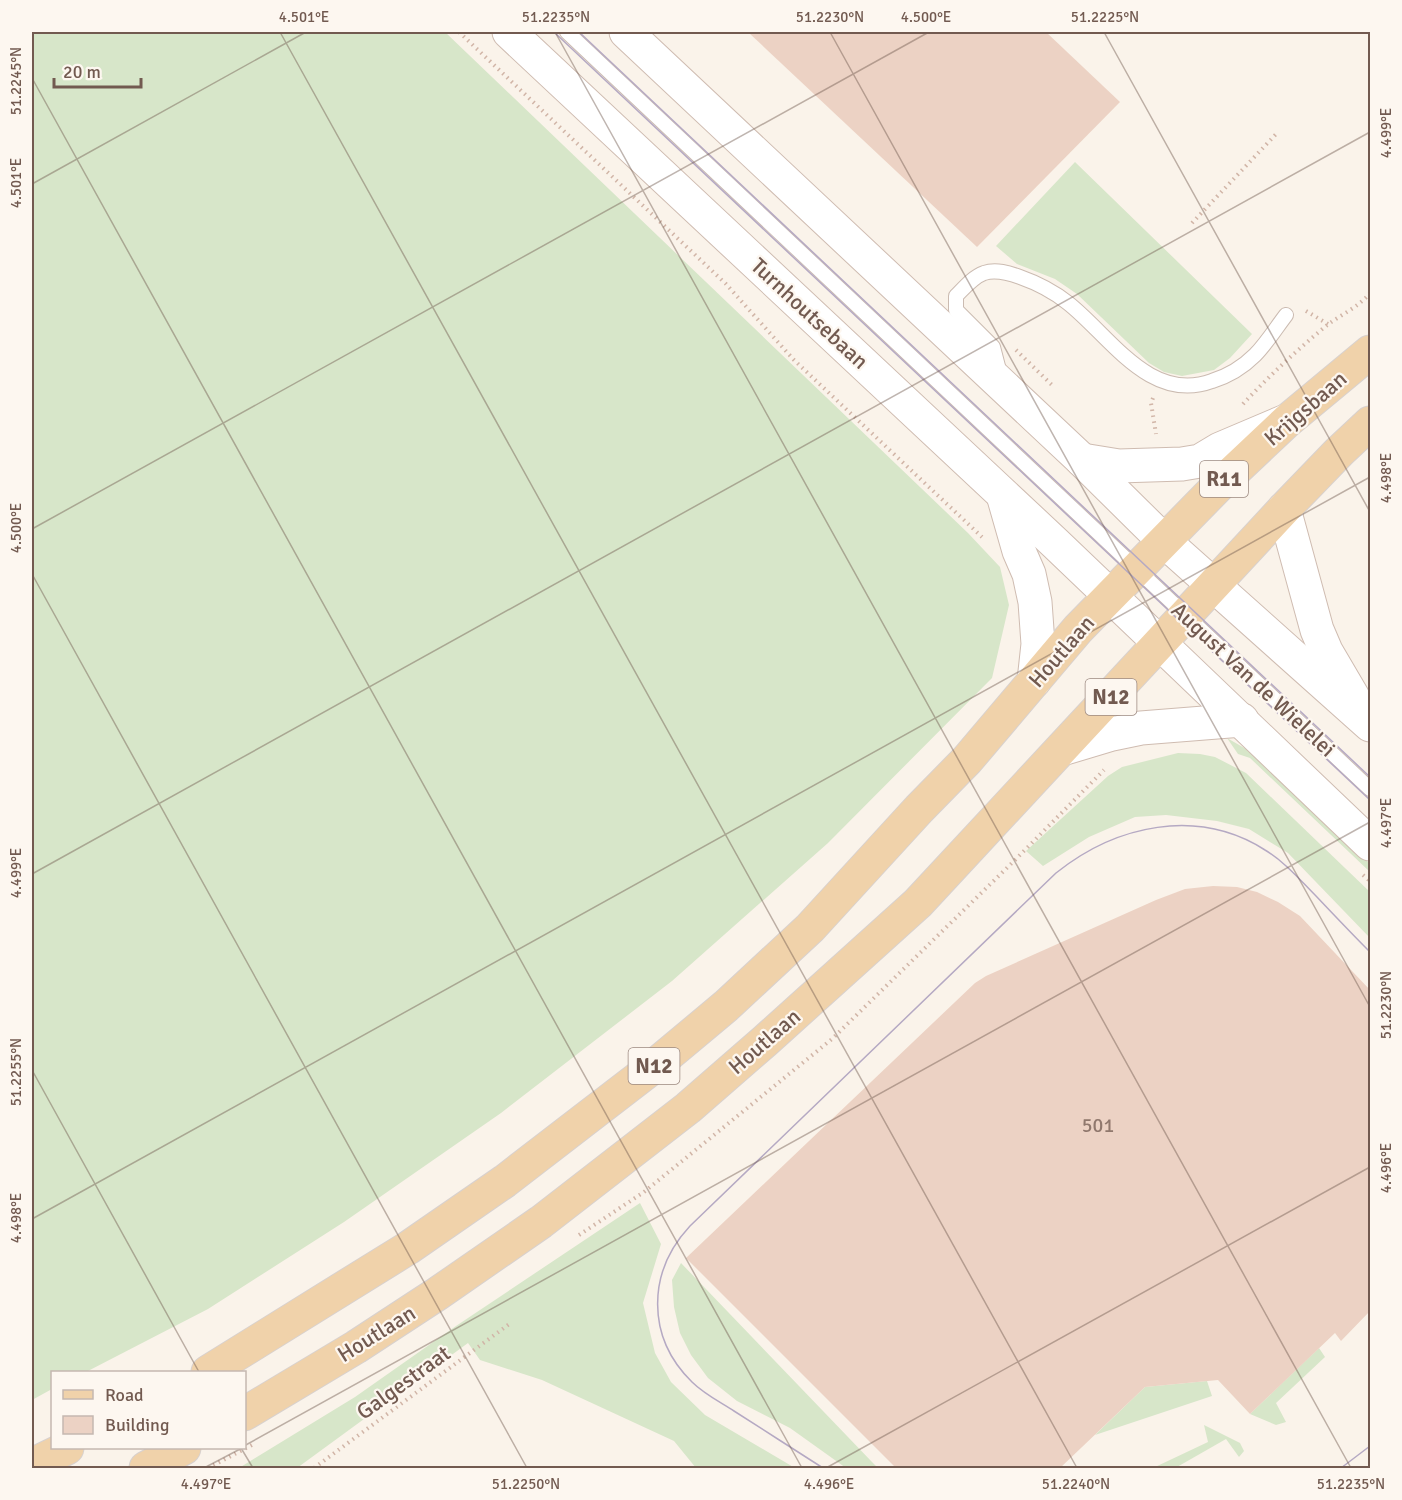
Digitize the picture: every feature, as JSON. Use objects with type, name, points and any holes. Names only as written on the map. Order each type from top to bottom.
[{"type":"main road","name":"Turnhoutsebaan","points":[[509,32],[1160,644]]},
{"type":"main road","points":[[626,32],[1082,460],[1164,540],[1371,723]]},
{"type":"main road","name":"Krijgsbaan","points":[[1164,540],[1287,421],[1371,352]]},
{"type":"main road","points":[[1082,460],[1119,466],[1182,464],[1200,461],[1220,449],[1287,421]]},
{"type":"main road","points":[[1214,586],[1284,509],[1339,452],[1371,423]]},
{"type":"main road","points":[[1003,495],[1019,551],[1029,574],[1035,602],[1038,644],[1034,681]]},
{"type":"main road","points":[[1284,509],[1317,630],[1341,678],[1371,723]]},
{"type":"main road","name":"Houtlaan","points":[[210,1371],[408,1248],[505,1181],[653,1067],[726,1006],[810,928],[967,760],[1078,629],[1164,540]]},
{"type":"main road","name":"Houtlaan","points":[[246,1413],[356,1347],[437,1294],[541,1222],[688,1108],[918,903],[1214,586]]},
{"type":"main road","name":"August Van de Wielelei","points":[[1160,644],[1371,844]]},
{"type":"main road","name":"N12","points":[[1062,749],[1141,728],[1242,720]]},
{"type":"main road","points":[[32,1465],[65,1449]]},
{"type":"main road","points":[[146,1468],[182,1449]]},
{"type":"lane","name":"Turnhoutsebaan","points":[[567,32],[1137,568]]},
{"type":"lane","points":[[1003,386],[993,347],[956,310],[956,296],[973,279],[985,272],[999,271],[1054,292],[1144,372],[1160,381],[1183,386],[1203,385],[1224,377],[1255,355],[1286,315]]},
{"type":"lane","name":"August Van de Wielelei","points":[[1137,568],[1371,789]]},
{"type":"path","points":[[459,32],[726,284],[794,360],[987,543]]},
{"type":"path","points":[[1192,223],[1278,132]]},
{"type":"path","points":[[1238,409],[1328,324],[1365,300],[1371,292]]},
{"type":"path","points":[[1302,309],[1328,324]]},
{"type":"path","points":[[1013,347],[1062,395]]},
{"type":"path","points":[[1156,437],[1151,403],[1160,381]]},
{"type":"path","name":"Galgestraat","points":[[314,1468],[512,1322]]},
{"type":"green space","points":[[32,32],[445,32],[968,533],[1000,567],[1009,605],[992,678],[828,843],[672,981],[501,1113],[344,1222],[208,1309],[88,1371],[51,1371],[51,1390],[32,1400]]},
{"type":"green space","points":[[1075,162],[1252,334],[1230,358],[1214,370],[1182,376],[1164,372],[1149,363],[1077,294],[1055,279],[1017,264],[996,246]]},
{"type":"green space","points":[[1227,738],[1253,753],[1370,864],[1370,872],[1250,758],[1238,754]]},
{"type":"green space","points":[[1178,753],[1215,757],[1246,773],[1370,892],[1370,938],[1288,853],[1249,829],[1217,821],[1166,815],[1135,817],[1089,837],[1043,866],[1026,851],[1108,776],[1122,767]]},
{"type":"green space","points":[[640,1203],[661,1244],[643,1303],[655,1353],[671,1382],[705,1415],[795,1468],[696,1468],[674,1441],[542,1380],[480,1360],[468,1343],[297,1468],[239,1468],[355,1397],[456,1326]]},
{"type":"green space","points":[[681,1263],[878,1468],[846,1468],[790,1428],[737,1401],[708,1378],[691,1355],[680,1333],[674,1307],[672,1280]]},
{"type":"green space","points":[[1319,1348],[1325,1357],[1276,1403],[1286,1422],[1276,1425],[1250,1414]]},
{"type":"green space","points":[[1207,1381],[1212,1396],[1095,1435],[1145,1387]]},
{"type":"green space","points":[[1204,1425],[1240,1443],[1244,1451],[1239,1457],[1226,1439],[1177,1467],[1153,1468],[1208,1442]]},
{"type":"building","points":[[748,32],[1046,32],[1120,102],[977,247]]},
{"type":"building","points":[[1213,886],[1237,887],[1257,892],[1300,916],[1370,990],[1370,1311],[1341,1341],[1335,1333],[1250,1414],[1218,1380],[1145,1387],[1060,1468],[896,1468],[686,1258],[975,983],[1156,900],[1185,889]]},
{"type":"tram line","points":[[554,32],[1370,800]]},
{"type":"tram line","points":[[579,32],[1370,777]]},
{"type":"tram line","points":[[823,1468],[707,1394],[692,1382],[677,1364],[666,1345],[660,1325],[658,1304],[660,1284],[666,1263],[676,1244],[690,1226],[1056,873],[1079,856],[1131,833],[1158,827],[1185,826],[1212,829],[1239,837],[1279,860],[1370,952]]},
{"type":"tram line","points":[[1341,1468],[1370,1446]]}]
